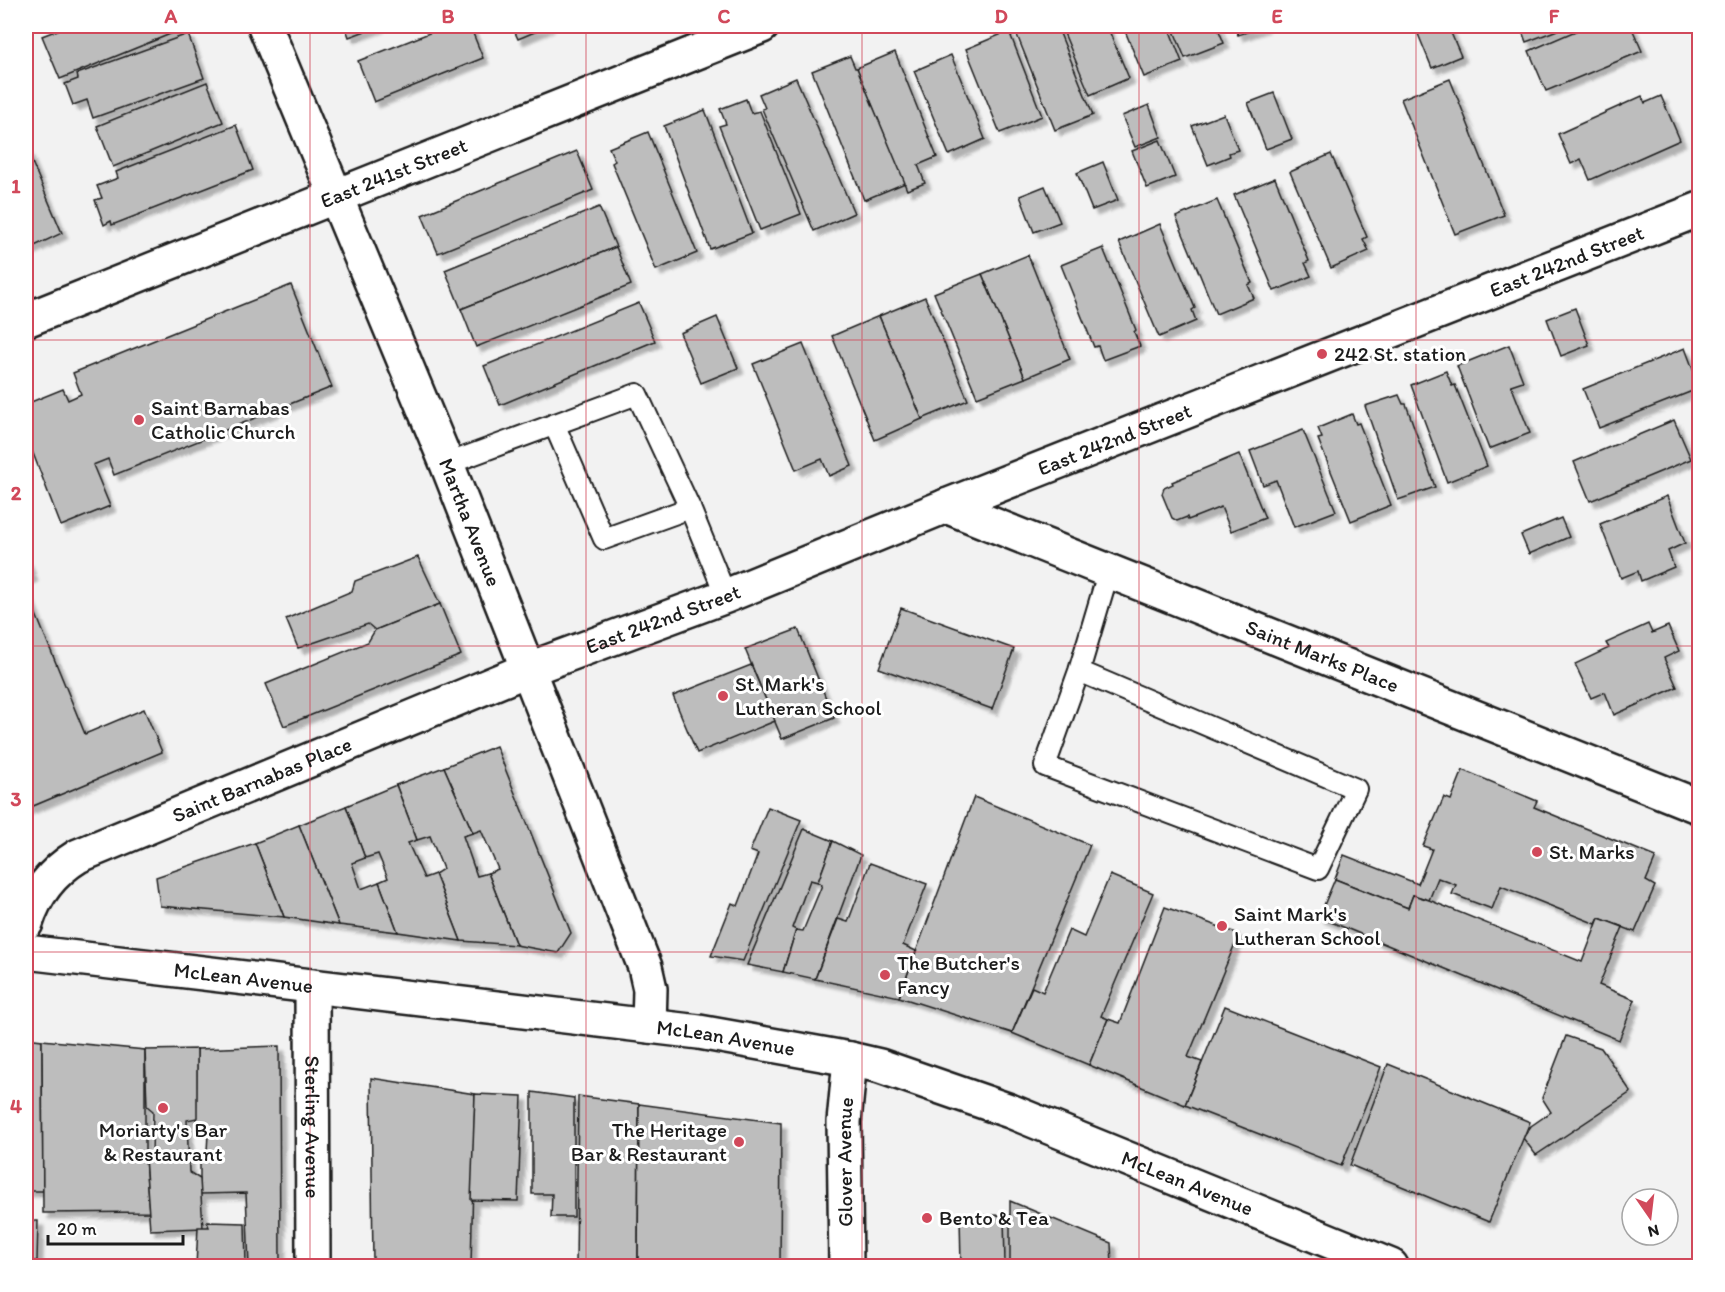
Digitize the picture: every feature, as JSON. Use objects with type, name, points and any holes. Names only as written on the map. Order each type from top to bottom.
[{"type":"street","name":"Martha Avenue","points":[[265,26],[447,464],[645,967],[650,989],[649,1026]]},
{"type":"street","name":"East 241st Street","points":[[26,320],[762,26]]},
{"type":"street","name":"East 242nd Street","points":[[529,669],[726,596],[946,506],[1700,209]]},
{"type":"street","name":"Saint Marks Place","points":[[946,506],[1700,807]]},
{"type":"street","name":"Saint Barnabas Place","points":[[26,923],[39,891],[64,865],[78,856],[529,669]]},
{"type":"street","name":"McLean Avenue","points":[[26,952],[649,1026],[743,1039],[850,1059],[880,1066],[1010,1111],[1391,1266]]},
{"type":"street","name":"Sterling Avenue","points":[[312,986],[313,1266]]},
{"type":"street","name":"Glover Avenue","points":[[846,1266],[844,1122],[850,1059]]},
{"type":"lane","points":[[447,464],[637,394],[690,508],[726,596]]},
{"type":"lane","points":[[554,424],[604,539],[690,508]]},
{"type":"lane","points":[[1079,671],[1356,789],[1318,869],[1045,766],[1079,671],[1109,570]]},
{"type":"building","points":[[68,26],[184,26],[185,28],[60,79],[42,36]]},
{"type":"building","points":[[345,26],[379,26],[349,37]]},
{"type":"building","points":[[447,26],[470,26],[483,58],[374,102],[358,61]]},
{"type":"building","points":[[512,26],[549,26],[518,39]]},
{"type":"building","points":[[1027,26],[1057,26],[1093,115],[1055,130],[1015,30]]},
{"type":"building","points":[[1061,26],[1107,26],[1129,78],[1090,95]]},
{"type":"building","points":[[1123,26],[1168,26],[1182,62],[1144,77]]},
{"type":"building","points":[[1172,26],[1217,26],[1224,43],[1185,58]]},
{"type":"building","points":[[1234,26],[1264,26],[1238,35]]},
{"type":"building","points":[[1440,26],[1448,26],[1461,56],[1432,68],[1418,34]]},
{"type":"building","points":[[1520,26],[1568,26],[1526,42]]},
{"type":"building","points":[[1587,26],[1631,26],[1642,51],[1546,91],[1529,51]]},
{"type":"building","points":[[1009,31],[1042,116],[1000,133],[966,49]]},
{"type":"building","points":[[188,34],[204,78],[93,118],[87,100],[73,105],[65,84],[78,79],[77,74]]},
{"type":"building","points":[[895,52],[937,157],[918,165],[925,183],[907,190],[857,68]]},
{"type":"building","points":[[951,55],[985,139],[949,155],[914,71]]},
{"type":"building","points":[[850,56],[905,183],[864,200],[812,71]]},
{"type":"building","points":[[796,78],[854,213],[814,231],[762,109],[765,108],[759,94]]},
{"type":"building","points":[[1450,79],[1504,215],[1455,234],[1401,99]]},
{"type":"building","points":[[207,82],[223,122],[113,167],[97,126]]},
{"type":"building","points":[[1274,93],[1292,139],[1266,149],[1248,103]]},
{"type":"building","points":[[1642,96],[1645,103],[1661,96],[1680,140],[1590,180],[1581,159],[1571,164],[1558,134]]},
{"type":"building","points":[[746,99],[751,113],[760,111],[801,214],[760,230],[719,126],[726,124],[720,109]]},
{"type":"building","points":[[1149,105],[1161,137],[1135,147],[1122,116]]},
{"type":"building","points":[[705,110],[752,233],[710,249],[664,126]]},
{"type":"building","points":[[1224,114],[1238,150],[1208,165],[1192,126]]},
{"type":"building","points":[[236,125],[253,170],[112,225],[111,221],[104,225],[95,200],[102,198],[97,186],[118,178],[116,172]]},
{"type":"building","points":[[648,132],[697,253],[656,270],[612,163],[615,161],[609,148]]},
{"type":"building","points":[[1160,140],[1175,177],[1147,188],[1132,151]]},
{"type":"building","points":[[26,148],[62,233],[26,250]]},
{"type":"building","points":[[577,151],[593,190],[438,253],[422,215]]},
{"type":"building","points":[[1331,154],[1367,237],[1363,239],[1369,251],[1331,268],[1290,172]]},
{"type":"building","points":[[1103,162],[1118,200],[1092,210],[1077,173]]},
{"type":"building","points":[[1275,178],[1309,261],[1305,263],[1311,276],[1274,291],[1234,195]]},
{"type":"building","points":[[1045,186],[1060,222],[1034,232],[1020,196]]},
{"type":"building","points":[[1217,200],[1252,283],[1248,285],[1254,298],[1216,314],[1176,217]]},
{"type":"building","points":[[599,207],[616,247],[461,309],[445,270]]},
{"type":"building","points":[[1160,224],[1195,308],[1192,310],[1196,321],[1159,337],[1119,242]]},
{"type":"building","points":[[616,247],[631,285],[476,347],[461,309]]},
{"type":"building","points":[[1103,248],[1136,330],[1134,332],[1140,346],[1103,360],[1098,346],[1094,347],[1061,265]]},
{"type":"building","points":[[1028,255],[1070,359],[1025,378],[982,274]]},
{"type":"building","points":[[982,274],[1025,378],[977,397],[934,293]]},
{"type":"building","name":"Saint Barnabas Catholic Church","points":[[291,285],[332,387],[114,475],[108,459],[93,465],[110,506],[61,526],[26,435],[26,404],[63,389],[68,400],[81,394],[73,373]]},
{"type":"building","points":[[925,297],[968,400],[922,419],[879,316]]},
{"type":"building","points":[[639,303],[655,341],[500,405],[484,366]]},
{"type":"building","points":[[1575,308],[1589,345],[1561,356],[1547,319]]},
{"type":"building","points":[[879,316],[922,419],[875,440],[832,336]]},
{"type":"building","points":[[717,317],[738,368],[701,383],[680,333]]},
{"type":"building","points":[[803,344],[852,466],[829,476],[822,459],[796,470],[753,364]]},
{"type":"building","points":[[1509,345],[1523,381],[1511,385],[1530,433],[1489,449],[1457,366]]},
{"type":"building","points":[[1685,348],[1700,388],[1599,428],[1583,389]]},
{"type":"building","points":[[1446,371],[1452,386],[1455,385],[1487,466],[1447,482],[1411,385]]},
{"type":"building","points":[[1399,395],[1403,404],[1406,404],[1435,487],[1398,500],[1365,406]]},
{"type":"building","points":[[1352,414],[1356,424],[1359,423],[1391,505],[1351,521],[1318,439],[1322,438],[1318,428]]},
{"type":"building","points":[[1674,420],[1691,459],[1590,501],[1574,462]]},
{"type":"building","points":[[1303,430],[1336,511],[1294,527],[1276,480],[1263,485],[1250,451]]},
{"type":"building","points":[[1239,454],[1265,518],[1231,531],[1221,507],[1188,520],[1187,517],[1177,521],[1172,518],[1162,494],[1164,488],[1173,484],[1172,482]]},
{"type":"building","points":[[1667,496],[1685,543],[1668,551],[1674,567],[1641,581],[1638,571],[1621,578],[1600,524]]},
{"type":"building","points":[[1561,518],[1569,537],[1529,554],[1521,535]]},
{"type":"building","points":[[418,557],[440,604],[375,630],[368,624],[298,648],[286,619],[352,591],[355,581]]},
{"type":"building","points":[[26,559],[32,576],[26,579]]},
{"type":"building","points":[[26,590],[85,734],[144,709],[162,752],[26,809]]},
{"type":"building","points":[[440,604],[461,655],[284,726],[266,684],[368,642],[375,630]]},
{"type":"building","points":[[901,608],[1014,649],[992,709],[879,668]]},
{"type":"building","points":[[1648,624],[1652,633],[1668,626],[1679,651],[1664,658],[1677,687],[1614,715],[1605,692],[1591,698],[1575,664],[1609,648],[1606,643]]},
{"type":"building","points":[[798,629],[834,718],[782,739],[745,649]]},
{"type":"building","points":[[751,665],[775,721],[697,753],[673,696]]},
{"type":"building","points":[[496,746],[571,933],[558,953],[516,945],[488,873],[498,869],[481,830],[473,833],[444,767]]},
{"type":"building","points":[[444,767],[473,833],[463,836],[477,876],[488,873],[516,945],[461,941],[435,874],[443,869],[430,836],[417,840],[396,785]]},
{"type":"building","name":"St. Marks","points":[[1463,770],[1537,801],[1534,807],[1656,857],[1646,881],[1655,886],[1635,932],[1599,918],[1596,924],[1501,886],[1492,909],[1452,894],[1456,885],[1438,878],[1429,900],[1413,895],[1408,908],[1335,879],[1344,855],[1418,884],[1432,849],[1423,846],[1444,797],[1451,800]]},
{"type":"building","points":[[396,785],[417,840],[408,843],[424,878],[435,874],[461,941],[398,932],[379,882],[388,878],[378,854],[365,858],[346,806]]},
{"type":"building","points":[[974,797],[1090,845],[1012,1033],[899,997]]},
{"type":"building","points":[[346,806],[365,858],[352,863],[361,889],[379,882],[398,932],[339,925],[299,825]]},
{"type":"building","points":[[768,807],[801,820],[743,961],[711,956],[732,903],[738,906],[758,854],[750,851]]},
{"type":"building","points":[[299,825],[339,925],[284,917],[255,843]]},
{"type":"building","points":[[804,829],[833,841],[818,882],[810,880],[792,928],[796,930],[783,972],[747,965]]},
{"type":"building","points":[[833,841],[861,855],[815,979],[783,972],[796,930],[803,931],[822,885],[818,882]]},
{"type":"building","points":[[255,843],[284,917],[160,906],[156,877]]},
{"type":"building","points":[[870,863],[927,884],[903,945],[916,951],[899,997],[815,979],[838,919],[848,922]]},
{"type":"building","points":[[1110,875],[1153,893],[1101,1016],[1108,1019],[1089,1065],[1012,1033],[1032,987],[1043,992],[1069,930],[1084,937]]},
{"type":"building","points":[[1335,879],[1408,908],[1413,895],[1429,900],[1582,962],[1599,918],[1623,927],[1599,985],[1635,1000],[1619,1040],[1319,917]]},
{"type":"building","points":[[1165,907],[1239,934],[1188,1057],[1202,1062],[1185,1105],[1089,1065],[1108,1019],[1120,1023]]},
{"type":"building","points":[[1225,1006],[1381,1067],[1341,1166],[1185,1105]]},
{"type":"building","points":[[1566,1036],[1601,1048],[1631,1092],[1536,1155],[1523,1138],[1531,1126],[1551,1112],[1542,1098]]},
{"type":"building","points":[[26,1038],[42,1040],[43,1191],[26,1191]]},
{"type":"building","points":[[42,1040],[145,1050],[145,1157],[149,1212],[43,1213]]},
{"type":"building","points":[[279,1046],[280,1266],[249,1266],[246,1193],[200,1194],[200,1155],[207,1151],[208,1134],[196,1128],[197,1049]]},
{"type":"building","points":[[197,1049],[197,1118],[187,1120],[189,1172],[200,1179],[203,1228],[150,1230],[145,1157],[152,1153],[153,1111],[147,1106],[145,1050]]},
{"type":"building","points":[[1388,1064],[1530,1122],[1489,1222],[1350,1165]]},
{"type":"building","points":[[371,1078],[475,1094],[471,1266],[373,1266]]},
{"type":"building","points":[[532,1092],[574,1098],[574,1217],[551,1217],[552,1194],[532,1194]]},
{"type":"building","points":[[475,1094],[522,1096],[518,1201],[471,1200]]},
{"type":"building","points":[[578,1096],[639,1104],[638,1266],[576,1266]]},
{"type":"building","points":[[639,1104],[781,1123],[780,1266],[638,1266]]},
{"type":"building","points":[[1010,1201],[1111,1243],[1112,1266],[1010,1266]]},
{"type":"building","points":[[1004,1215],[1005,1266],[961,1266],[960,1216]]},
{"type":"building","points":[[26,1221],[38,1221],[37,1261],[26,1261]]},
{"type":"building","points":[[207,1222],[245,1223],[246,1266],[196,1266],[198,1227],[209,1227]]},
{"type":"place","name":"242 St. station","points":[[1322,354]]},
{"type":"place","name":"Saint Barnabas Catholic Church","points":[[139,420]]},
{"type":"place","name":"St. Mark's Lutheran School","points":[[723,696]]},
{"type":"place","name":"St. Marks","points":[[1537,852]]},
{"type":"place","name":"Saint Mark's Lutheran School","points":[[1222,926]]},
{"type":"place","name":"The Butcher's Fancy","points":[[885,975]]},
{"type":"place","name":"Moriarty's Bar & Restaurant","points":[[163,1108]]},
{"type":"place","name":"The Heritage Bar & Restaurant","points":[[739,1142]]},
{"type":"place","name":"Bento & Tea","points":[[927,1218]]}]
